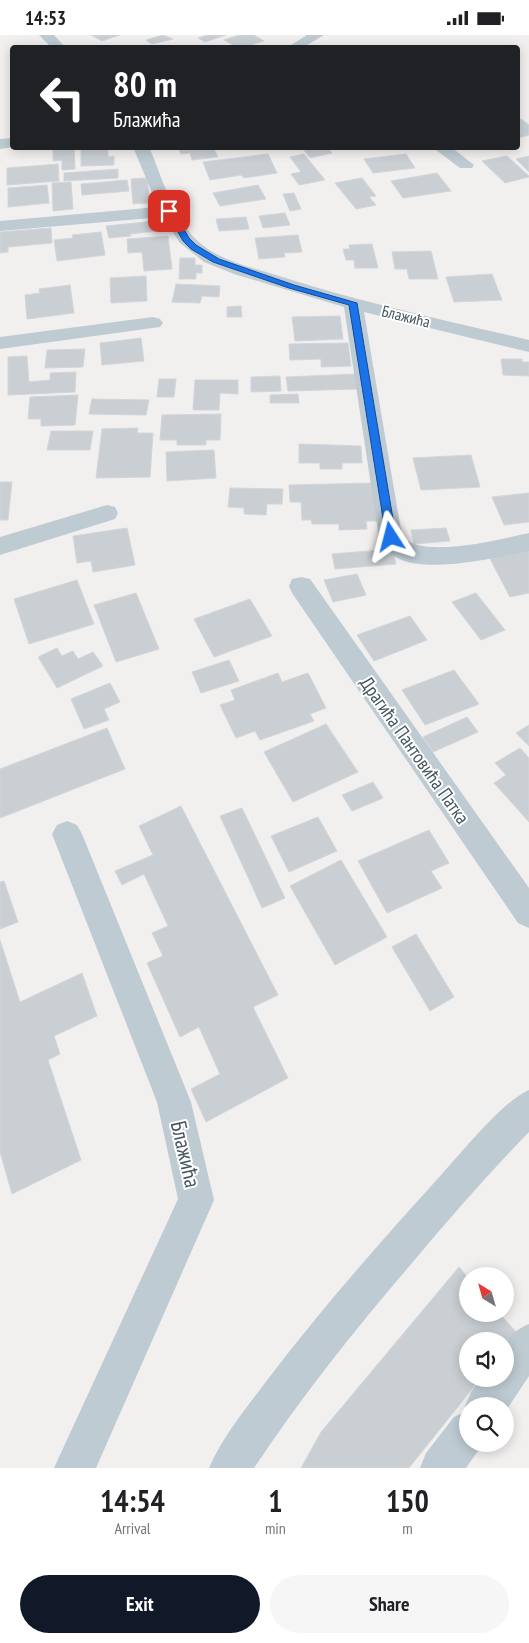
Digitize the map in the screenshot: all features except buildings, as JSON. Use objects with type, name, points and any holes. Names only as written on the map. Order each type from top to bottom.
[{"type":"street","points":[[46,35],[56,45]]},
{"type":"street","points":[[300,45],[317,35]]},
{"type":"street","name":"Блажића","points":[[142,150],[169,211],[186,239],[194,247],[216,261],[292,287],[529,346]]},
{"type":"street","points":[[444,150],[466,165]]},
{"type":"street","points":[[0,226],[169,211]]},
{"type":"street","points":[[353,303],[391,537],[401,550],[419,556],[451,555],[529,542]]},
{"type":"street","points":[[0,343],[154,323]]},
{"type":"street","points":[[0,546],[107,513]]},
{"type":"street","name":"Драгића Пантовића Патка","points":[[301,586],[529,913]]},
{"type":"street","name":"Блажића","points":[[67,834],[174,1102],[196,1200],[75,1468]]},
{"type":"street","points":[[230,1468],[255,1429],[352,1304],[488,1149],[529,1107]]},
{"type":"street","points":[[514,1364],[529,1343]]},
{"type":"street","points":[[441,1468],[459,1443]]},
{"type":"route","points":[[169,211],[186,239],[194,247],[216,261],[292,287],[353,303],[391,537]]}]
